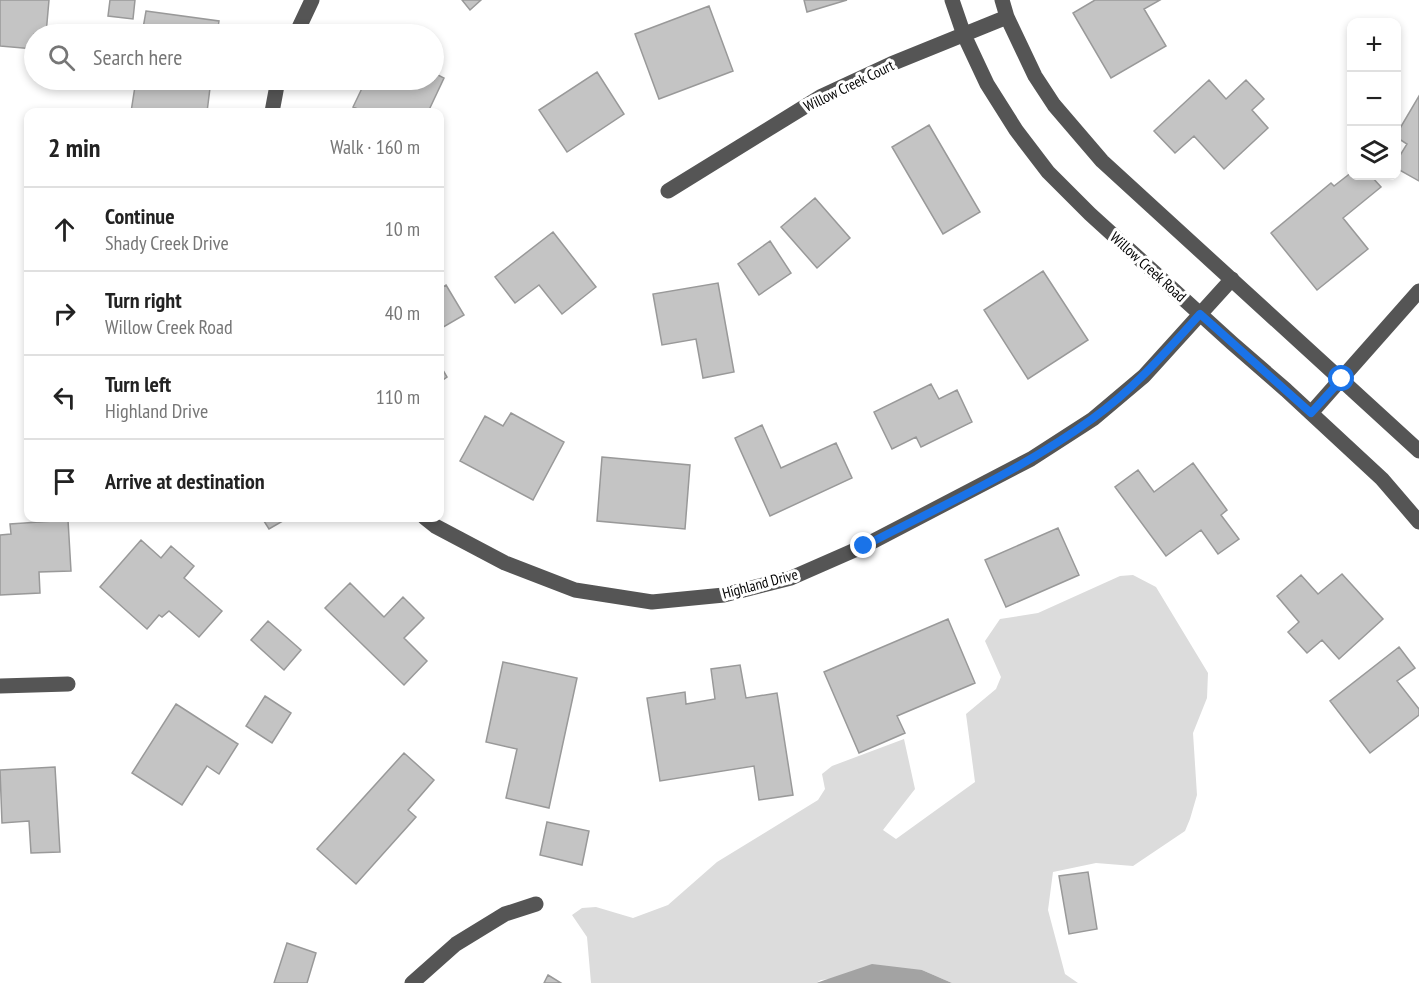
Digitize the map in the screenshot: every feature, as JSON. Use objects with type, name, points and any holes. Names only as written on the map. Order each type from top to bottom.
[{"type":"street","points":[[301,24],[312,0]]},
{"type":"street","name":"Willow Creek Road","points":[[952,0],[964,35],[987,84],[1016,130],[1048,172],[1090,214],[1382,479],[1419,522]]},
{"type":"street","points":[[1002,0],[1007,17],[1035,76],[1054,105],[1102,161],[1419,450]]},
{"type":"street","name":"Willow Creek Court","points":[[668,191],[822,96],[891,64],[1007,17]]},
{"type":"street","points":[[273,108],[276,90]]},
{"type":"street","name":"Highland Drive","points":[[430,522],[505,563],[575,590],[652,602],[724,595],[791,578],[864,546],[1031,459],[1093,419],[1144,376],[1232,279]]},
{"type":"street","points":[[1311,413],[1419,291]]},
{"type":"street","points":[[0,686],[68,684]]},
{"type":"street","points":[[412,983],[456,944],[505,915],[536,904]]},
{"type":"shaded area","points":[[1133,575],[1156,587],[1208,673],[1207,698],[1193,733],[1197,795],[1185,831],[1133,866],[1096,863],[1053,872],[1048,910],[1065,974],[1078,983],[952,983],[922,970],[821,980],[816,983],[591,983],[587,937],[572,915],[582,908],[596,907],[633,918],[668,905],[717,862],[818,800],[825,789],[822,774],[832,766],[904,739],[915,789],[883,830],[896,839],[975,782],[966,714],[996,689],[1001,677],[985,641],[1000,619],[1038,613],[1120,576]]},
{"type":"shaded area","points":[[872,964],[922,970],[952,983],[816,983]]},
{"type":"building","points":[[0,0],[49,0],[47,24],[24,24],[24,48],[0,46]]},
{"type":"building","points":[[110,0],[135,0],[133,19],[108,16]]},
{"type":"building","points":[[462,0],[481,0],[470,10]]},
{"type":"building","points":[[804,0],[847,0],[807,12]]},
{"type":"building","points":[[1095,0],[1160,0],[1144,9],[1166,46],[1111,78],[1073,13]]},
{"type":"building","points":[[709,6],[733,71],[659,99],[635,34]]},
{"type":"building","points":[[146,11],[219,21],[219,24],[144,24]]},
{"type":"building","points":[[597,72],[624,114],[567,152],[539,110]]},
{"type":"building","points":[[1209,80],[1226,99],[1246,80],[1264,99],[1252,110],[1268,128],[1224,169],[1194,136],[1175,153],[1154,131]]},
{"type":"building","points":[[134,90],[210,90],[208,108],[132,108]]},
{"type":"building","points":[[361,90],[438,90],[430,108],[353,107]]},
{"type":"building","points":[[1419,96],[1419,181],[1401,171],[1401,154],[1407,144],[1401,140],[1401,127]]},
{"type":"building","points":[[929,125],[980,212],[943,234],[892,147]]},
{"type":"building","points":[[1347,176],[1347,180],[1375,180],[1381,187],[1343,218],[1368,249],[1317,290],[1271,233],[1331,183],[1334,186]]},
{"type":"building","points":[[815,198],[850,238],[817,268],[781,227]]},
{"type":"building","points":[[553,232],[596,287],[562,314],[539,285],[515,303],[495,277]]},
{"type":"building","points":[[770,241],[791,273],[759,295],[738,264]]},
{"type":"building","points":[[1043,271],[1088,340],[1028,379],[984,310]]},
{"type":"building","points":[[718,283],[734,372],[703,378],[696,339],[662,345],[653,294]]},
{"type":"building","points":[[446,285],[464,315],[444,327],[444,286]]},
{"type":"building","points":[[931,384],[939,399],[957,390],[972,422],[921,447],[916,437],[892,449],[874,412]]},
{"type":"building","points":[[511,413],[564,442],[533,500],[460,461],[485,416],[503,426]]},
{"type":"building","points":[[762,425],[781,468],[836,443],[852,478],[770,516],[735,438]]},
{"type":"building","points":[[602,457],[690,465],[685,529],[597,521]]},
{"type":"building","points":[[1193,463],[1227,510],[1221,515],[1239,539],[1218,554],[1201,530],[1166,556],[1115,487],[1138,470],[1154,492]]},
{"type":"building","points":[[68,522],[71,571],[39,572],[40,593],[0,595],[0,535],[11,534],[10,524]]},
{"type":"building","points":[[265,522],[281,522],[269,529]]},
{"type":"building","points":[[1058,528],[1079,575],[1006,607],[985,560]]},
{"type":"building","points":[[141,540],[161,558],[171,546],[194,566],[184,578],[222,611],[199,637],[169,611],[162,617],[159,615],[147,629],[100,587]]},
{"type":"building","points":[[1342,574],[1383,619],[1339,659],[1322,640],[1307,653],[1288,632],[1299,622],[1277,596],[1301,575],[1318,594]]},
{"type":"building","points":[[350,583],[384,617],[403,597],[424,618],[404,638],[427,661],[404,685],[325,608]]},
{"type":"building","points":[[948,619],[975,683],[897,716],[905,733],[859,753],[824,672]]},
{"type":"building","points":[[268,621],[301,650],[284,670],[251,640]]},
{"type":"building","points":[[1399,647],[1415,668],[1397,681],[1419,709],[1419,715],[1370,753],[1330,701]]},
{"type":"building","points":[[503,662],[577,678],[549,808],[506,798],[517,749],[486,742]]},
{"type":"building","points":[[740,665],[746,698],[777,693],[793,795],[759,800],[754,766],[660,781],[647,698],[685,692],[686,704],[715,699],[711,669]]},
{"type":"building","points":[[265,696],[291,713],[272,743],[246,726]]},
{"type":"building","points":[[176,704],[238,744],[219,774],[207,766],[182,805],[132,773]]},
{"type":"building","points":[[404,753],[434,780],[408,810],[416,817],[356,884],[317,849]]},
{"type":"building","points":[[55,767],[60,852],[31,853],[29,821],[2,823],[0,770]]},
{"type":"building","points":[[547,822],[589,831],[582,865],[540,855]]},
{"type":"building","points":[[1088,872],[1097,929],[1069,934],[1059,876]]},
{"type":"building","points":[[287,943],[316,953],[307,983],[274,983]]},
{"type":"building","points":[[548,975],[561,983],[544,983]]},
{"type":"route","points":[[864,546],[1031,459],[1093,419],[1144,376],[1200,314],[1311,413],[1342,379]]}]
